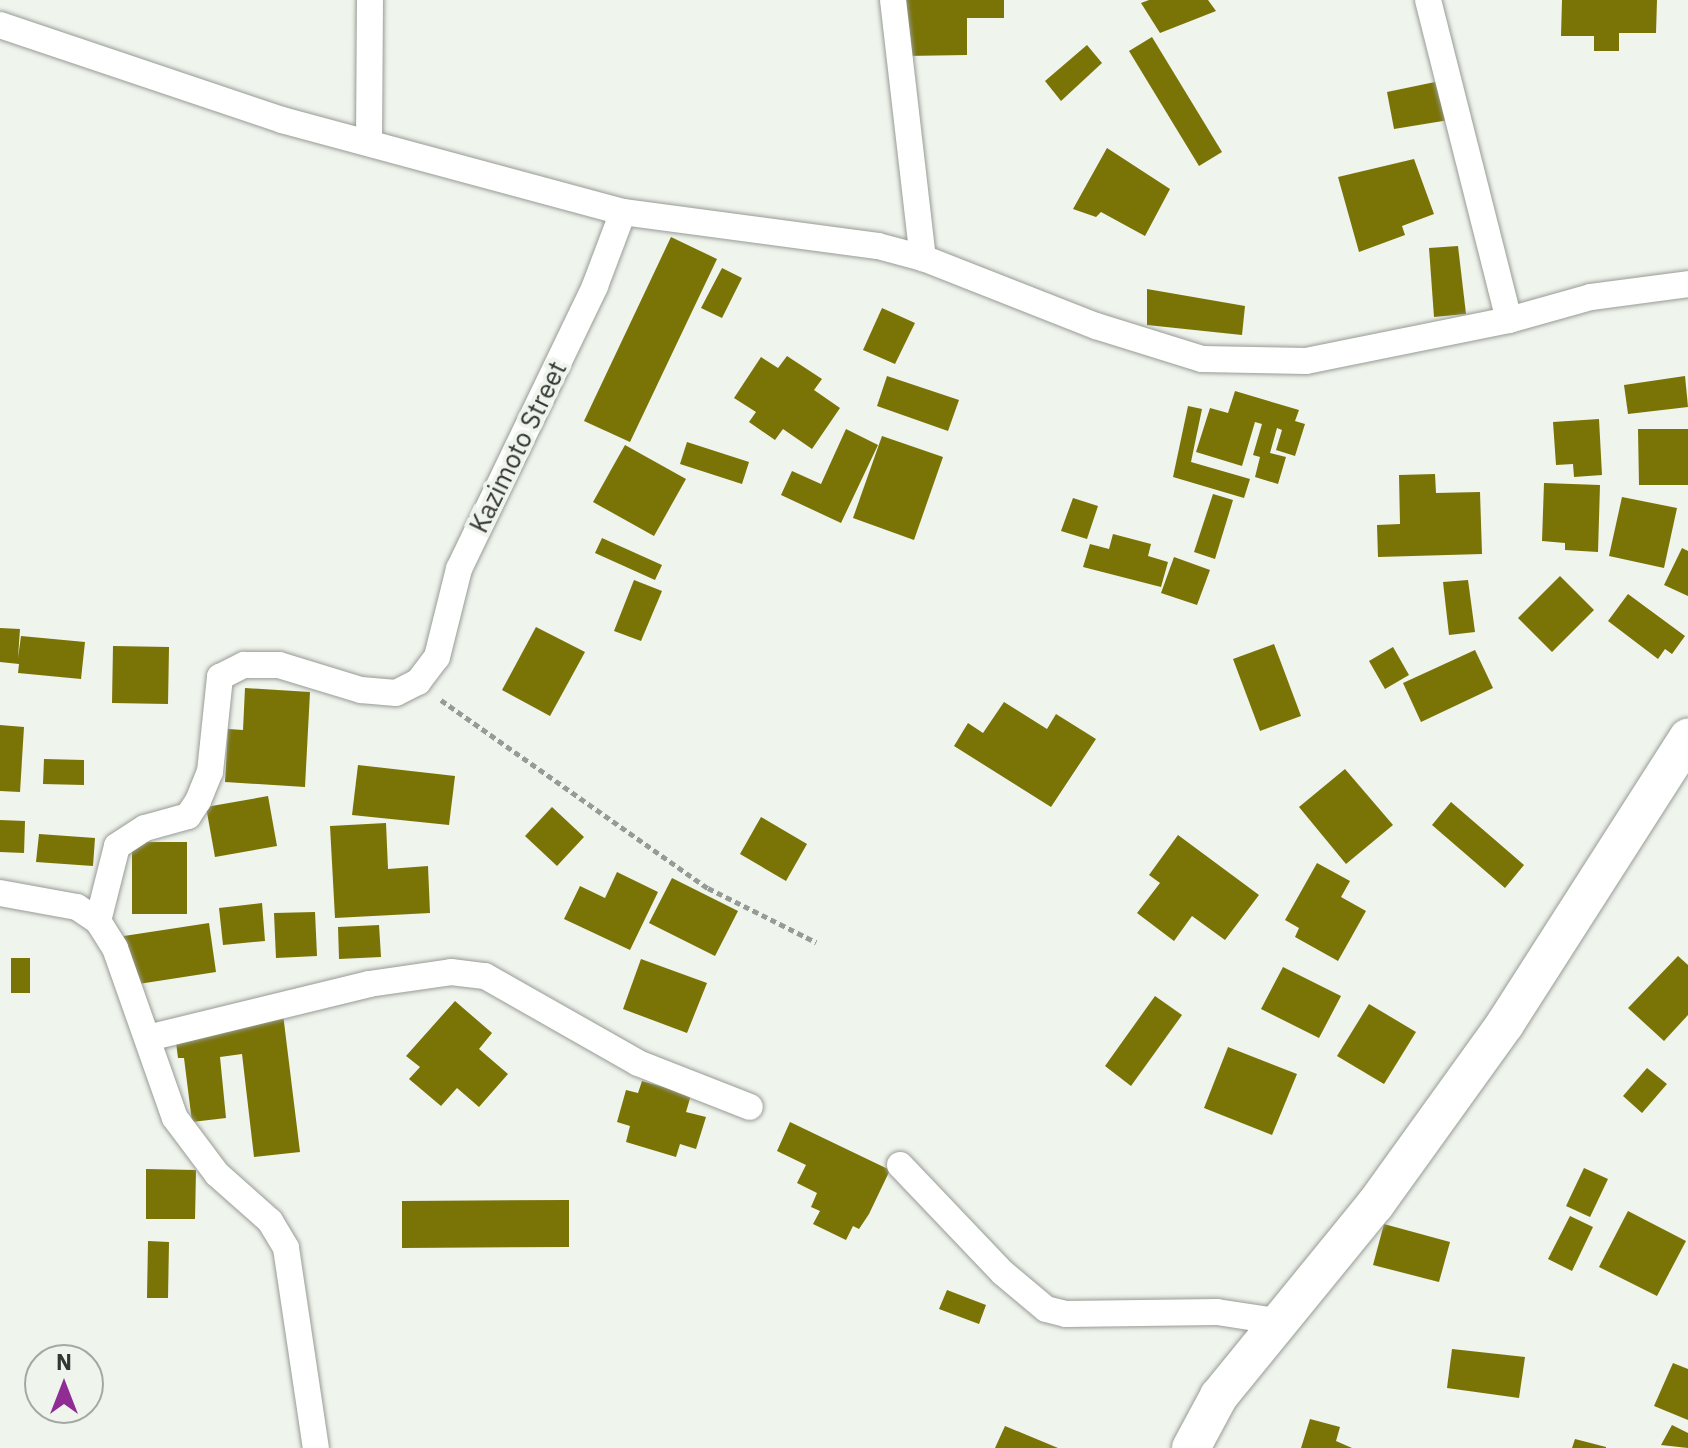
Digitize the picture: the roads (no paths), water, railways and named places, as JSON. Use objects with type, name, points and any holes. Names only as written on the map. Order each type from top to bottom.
[{"type":"street","points":[[369,142],[370,0]]},
{"type":"street","points":[[893,0],[923,258]]},
{"type":"street","points":[[1428,0],[1509,320]]},
{"type":"street","points":[[0,25],[79,55],[369,142],[623,212],[878,246],[923,258],[1096,326],[1202,359],[1306,361],[1509,320],[1591,297],[1688,284]]},
{"type":"street","name":"Kazimoto Street","points":[[98,921],[117,846],[145,828],[188,816],[198,801],[210,772],[220,677],[244,665],[279,665],[361,690],[396,693],[418,682],[437,657],[459,569],[595,286],[623,212]]},
{"type":"street","points":[[1191,1448],[1219,1396],[1276,1321],[1375,1205],[1505,1024],[1688,738]]},
{"type":"street","points":[[0,893],[77,907],[98,921],[115,948],[175,1118],[194,1148],[250,1198],[286,1248],[316,1448]]},
{"type":"street","points":[[148,1038],[369,984],[462,973],[485,976],[514,990],[638,1063],[750,1107]]},
{"type":"street","points":[[900,1165],[1003,1273],[1046,1309],[1066,1314],[1217,1312],[1276,1321]]}]
